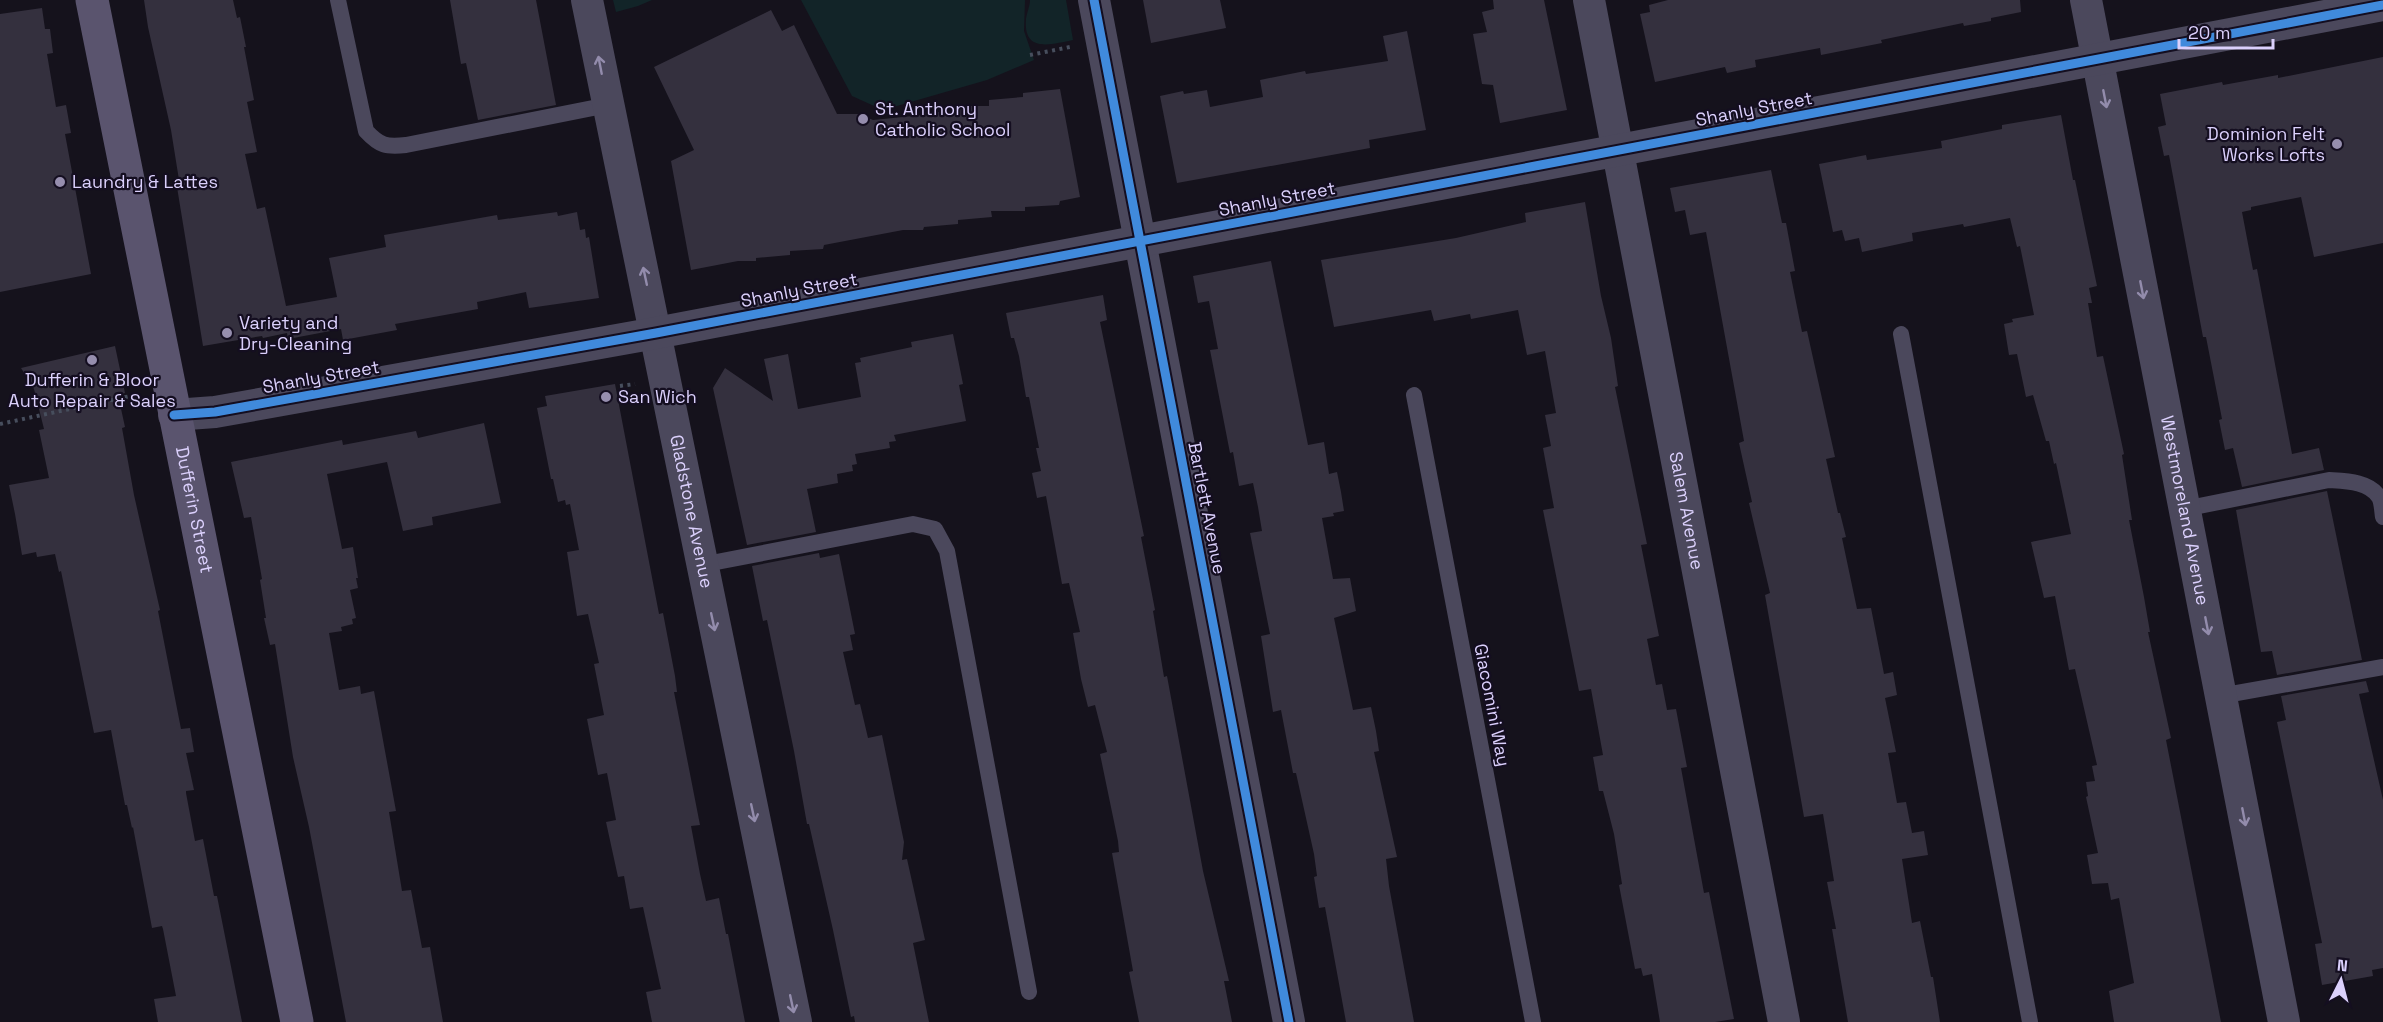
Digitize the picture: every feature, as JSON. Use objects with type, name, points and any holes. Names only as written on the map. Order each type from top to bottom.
[{"type":"main road","name":"Dufferin Street","points":[[92,0],[297,1022]]},
{"type":"street","name":"Gladstone Avenue","points":[[587,0],[796,1022]]},
{"type":"street","name":"Bartlett Avenue","points":[[1094,0],[1138,242],[1289,1022]]},
{"type":"street","name":"Salem Avenue","points":[[1589,0],[1784,1022]]},
{"type":"street","name":"Westmoreland Avenue","points":[[2086,0],[2284,1022]]},
{"type":"street","name":"Shanly Street","points":[[174,415],[226,410],[656,333],[1618,151],[2097,60],[2314,9],[2383,5]]},
{"type":"lane","points":[[338,0],[366,131],[376,142],[390,147],[406,145],[608,105]]},
{"type":"lane","points":[[1901,334],[2030,1022]]},
{"type":"lane","name":"Giacomini Way","points":[[1414,395],[1533,1022]]},
{"type":"lane","points":[[2184,509],[2329,480],[2367,486],[2380,498],[2383,517]]},
{"type":"lane","points":[[701,565],[913,524],[934,529],[947,550],[1029,992]]},
{"type":"lane","points":[[2220,696],[2383,667]]},
{"type":"path","points":[[1030,55],[1101,40]]},
{"type":"path","points":[[620,386],[639,384]]},
{"type":"path","points":[[0,424],[135,395]]},
{"type":"shaded area","points":[[613,0],[652,0],[616,12]]},
{"type":"shaded area","points":[[801,0],[1025,0],[1024,31],[1034,60],[987,80],[883,110],[852,96]]},
{"type":"shaded area","points":[[1030,0],[1066,0],[1073,40],[1040,44],[1029,38],[1026,19]]},
{"type":"building","points":[[144,0],[233,0],[237,18],[240,17],[254,100],[247,102],[257,152],[245,154],[257,209],[265,207],[286,306],[337,297],[329,258],[386,247],[384,235],[497,215],[498,220],[557,212],[558,216],[577,212],[580,230],[585,229],[586,238],[589,237],[599,298],[529,308],[526,292],[477,302],[478,309],[395,324],[397,330],[343,340],[341,329],[288,339],[287,333],[203,346],[176,181],[179,180],[171,130]]},
{"type":"building","points":[[450,0],[536,0],[556,105],[478,120],[466,63],[461,64]]},
{"type":"building","points":[[1143,0],[1220,0],[1226,28],[1151,43]]},
{"type":"building","points":[[1493,0],[1544,0],[1567,110],[1500,123],[1493,85],[1482,84],[1473,34],[1487,32],[1482,12],[1494,9]]},
{"type":"building","points":[[1668,0],[2020,0],[2021,12],[1991,18],[1991,21],[1964,26],[1963,23],[1821,55],[1820,48],[1755,60],[1756,67],[1727,73],[1725,67],[1655,82],[1640,14],[1650,12],[1649,5]]},
{"type":"building","points":[[42,8],[45,29],[50,29],[53,53],[47,54],[56,107],[66,105],[71,133],[65,134],[91,274],[0,292],[0,14]]},
{"type":"building","points":[[771,10],[782,31],[794,25],[837,114],[859,114],[873,120],[923,115],[923,112],[955,112],[956,106],[989,106],[989,100],[1023,97],[1023,93],[1060,89],[1080,197],[1060,201],[1059,205],[1025,207],[1025,211],[991,211],[992,217],[958,220],[958,224],[924,227],[923,230],[903,230],[824,245],[823,249],[790,251],[790,255],[756,258],[756,261],[738,261],[691,270],[671,161],[694,150],[654,67]]},
{"type":"building","points":[[1407,31],[1426,130],[1369,140],[1370,148],[1177,183],[1160,96],[1183,91],[1184,94],[1207,90],[1210,107],[1263,97],[1260,80],[1305,71],[1306,74],[1388,61],[1383,36]]},
{"type":"building","points":[[2383,57],[2383,243],[2314,257],[2301,197],[2251,207],[2251,210],[2242,212],[2253,270],[2257,269],[2292,454],[2319,448],[2324,470],[2242,487],[2233,448],[2225,450],[2219,420],[2222,419],[2206,337],[2203,337],[2169,155],[2164,156],[2158,127],[2166,125],[2160,94],[2222,82],[2223,85],[2278,75],[2278,78]]},
{"type":"building","points":[[2061,115],[2097,286],[2089,288],[2092,303],[2088,303],[2097,357],[2103,356],[2124,454],[2122,455],[2132,520],[2129,520],[2150,632],[2148,632],[2171,738],[2166,740],[2221,1022],[2114,1022],[2109,991],[2134,983],[2119,898],[2111,900],[2108,883],[2092,884],[2087,855],[2098,853],[2086,797],[2088,796],[2086,782],[2095,781],[2092,766],[2097,765],[2075,669],[2069,670],[2055,596],[2044,598],[2031,542],[2071,534],[2049,441],[2046,441],[2033,395],[2026,397],[2017,354],[2009,355],[2004,324],[2013,322],[2012,319],[2034,315],[2020,246],[2017,247],[2010,218],[1964,227],[1963,224],[1912,233],[1913,241],[1862,252],[1859,238],[1845,241],[1842,230],[1833,232],[1819,164],[1866,155],[1867,160],[1942,148],[1941,141],[2002,129],[2002,125]]},
{"type":"building","points":[[1771,170],[1782,223],[1786,223],[1795,271],[1790,272],[1802,332],[1807,331],[1835,457],[1826,459],[1846,537],[1842,538],[1857,609],[1871,608],[1884,674],[1893,672],[1897,695],[1885,698],[1896,752],[1888,753],[1897,803],[1906,802],[1912,833],[1924,831],[1928,855],[1902,859],[1912,923],[1920,921],[1931,977],[1933,977],[1940,1022],[1848,1022],[1832,929],[1836,929],[1827,882],[1834,881],[1823,814],[1804,817],[1765,595],[1770,593],[1749,503],[1752,502],[1739,443],[1744,441],[1706,232],[1690,235],[1685,210],[1675,212],[1670,188]]},
{"type":"building","points":[[1585,202],[1601,296],[1611,338],[1618,386],[1615,387],[1647,544],[1641,545],[1659,636],[1647,639],[1656,685],[1662,684],[1667,710],[1676,709],[1687,767],[1681,768],[1704,893],[1709,892],[1734,1019],[1715,1022],[1660,1022],[1652,974],[1643,976],[1641,968],[1635,969],[1619,885],[1622,884],[1614,834],[1603,791],[1599,791],[1593,757],[1603,755],[1591,689],[1579,691],[1543,510],[1554,508],[1543,448],[1551,446],[1545,415],[1556,413],[1545,351],[1527,355],[1518,310],[1471,319],[1470,314],[1434,321],[1431,310],[1334,327],[1321,260],[1456,238],[1526,222],[1525,213]]},
{"type":"building","points":[[1271,261],[1308,445],[1324,442],[1329,474],[1337,472],[1341,492],[1344,511],[1322,518],[1333,579],[1350,578],[1356,611],[1334,618],[1353,710],[1371,707],[1376,731],[1379,751],[1374,752],[1397,857],[1386,859],[1389,886],[1414,1022],[1346,1022],[1325,907],[1319,908],[1314,877],[1317,876],[1314,854],[1296,773],[1293,773],[1281,710],[1273,712],[1261,636],[1270,634],[1250,533],[1262,531],[1258,507],[1253,483],[1239,486],[1233,452],[1230,453],[1210,350],[1218,349],[1209,301],[1198,303],[1193,276]]},
{"type":"building","points":[[1103,295],[1107,320],[1100,322],[1144,536],[1141,537],[1155,610],[1153,611],[1164,677],[1167,676],[1203,871],[1229,981],[1224,981],[1232,1022],[1139,1022],[1129,972],[1133,971],[1112,853],[1119,852],[1118,841],[1100,754],[1107,752],[1095,705],[1088,707],[1081,679],[1073,633],[1080,632],[1069,583],[1062,584],[1046,496],[1037,498],[1032,473],[1041,471],[1036,448],[1039,448],[1029,397],[1026,397],[1019,356],[1014,338],[1011,338],[1006,313]]},
{"type":"building","points":[[953,334],[963,384],[959,385],[966,421],[894,435],[896,441],[889,442],[890,448],[855,454],[857,464],[852,465],[853,471],[837,474],[838,483],[807,489],[816,532],[747,545],[713,388],[725,368],[773,401],[764,359],[788,354],[798,409],[861,397],[855,363],[861,362],[860,358],[912,347],[911,342]]},
{"type":"building","points":[[115,346],[125,393],[118,395],[125,427],[122,428],[134,495],[160,610],[158,611],[181,729],[190,728],[194,752],[186,753],[194,790],[186,791],[186,793],[195,841],[203,839],[214,896],[217,896],[242,1022],[158,1022],[154,999],[176,996],[162,926],[152,928],[133,827],[127,805],[125,805],[111,730],[94,733],[61,571],[59,572],[55,554],[37,557],[36,552],[22,555],[9,485],[49,478],[39,430],[44,429],[34,389],[21,368]]},
{"type":"building","points":[[615,384],[659,614],[663,613],[675,676],[677,692],[674,692],[700,825],[691,826],[700,874],[706,901],[719,898],[745,1022],[652,1022],[646,992],[661,989],[643,907],[630,909],[624,876],[618,877],[606,822],[616,820],[607,773],[598,775],[587,719],[604,715],[594,664],[599,663],[588,614],[577,616],[567,552],[579,550],[570,504],[566,505],[565,500],[558,502],[553,479],[551,479],[537,408],[547,406],[545,396]]},
{"type":"building","points":[[484,423],[501,503],[432,517],[433,525],[403,531],[387,462],[327,474],[342,549],[353,547],[358,578],[356,578],[358,588],[350,590],[356,618],[352,619],[353,624],[341,627],[342,631],[329,633],[339,690],[360,686],[361,694],[374,691],[396,811],[389,812],[402,891],[411,890],[422,948],[430,947],[443,1022],[346,1022],[309,827],[293,757],[275,644],[270,645],[264,618],[266,618],[260,580],[262,579],[251,517],[244,518],[231,462],[342,440],[343,445],[416,431],[418,438]]},
{"type":"building","points":[[2327,491],[2362,660],[2277,675],[2272,651],[2261,652],[2236,510]]},
{"type":"building","points":[[819,553],[820,558],[839,554],[855,634],[850,635],[853,650],[843,652],[855,705],[860,704],[868,738],[882,735],[904,842],[902,860],[907,859],[925,940],[913,943],[929,1022],[855,1022],[854,1016],[851,1017],[809,824],[807,824],[767,620],[763,621],[752,566]]},
{"type":"building","points":[[2366,681],[2369,692],[2359,694],[2383,800],[2383,968],[2372,970],[2373,976],[2322,985],[2315,944],[2322,943],[2277,722],[2286,720],[2281,696]]},
{"type":"cycle path","points":[[1094,0],[1289,1022]]},
{"type":"cycle path","points":[[174,415],[215,412],[656,333],[2383,5]]},
{"type":"place","name":"St. Anthony Catholic School","points":[[863,119]]},
{"type":"place","name":"Dominion Felt Works Lofts","points":[[2337,144]]},
{"type":"place","name":"Laundry & Lattes","points":[[60,182]]},
{"type":"place","name":"Variety and Dry-Cleaning","points":[[227,333]]},
{"type":"place","name":"Dufferin & Bloor Auto Repair & Sales","points":[[92,360]]},
{"type":"place","name":"San Wich","points":[[606,397]]}]
